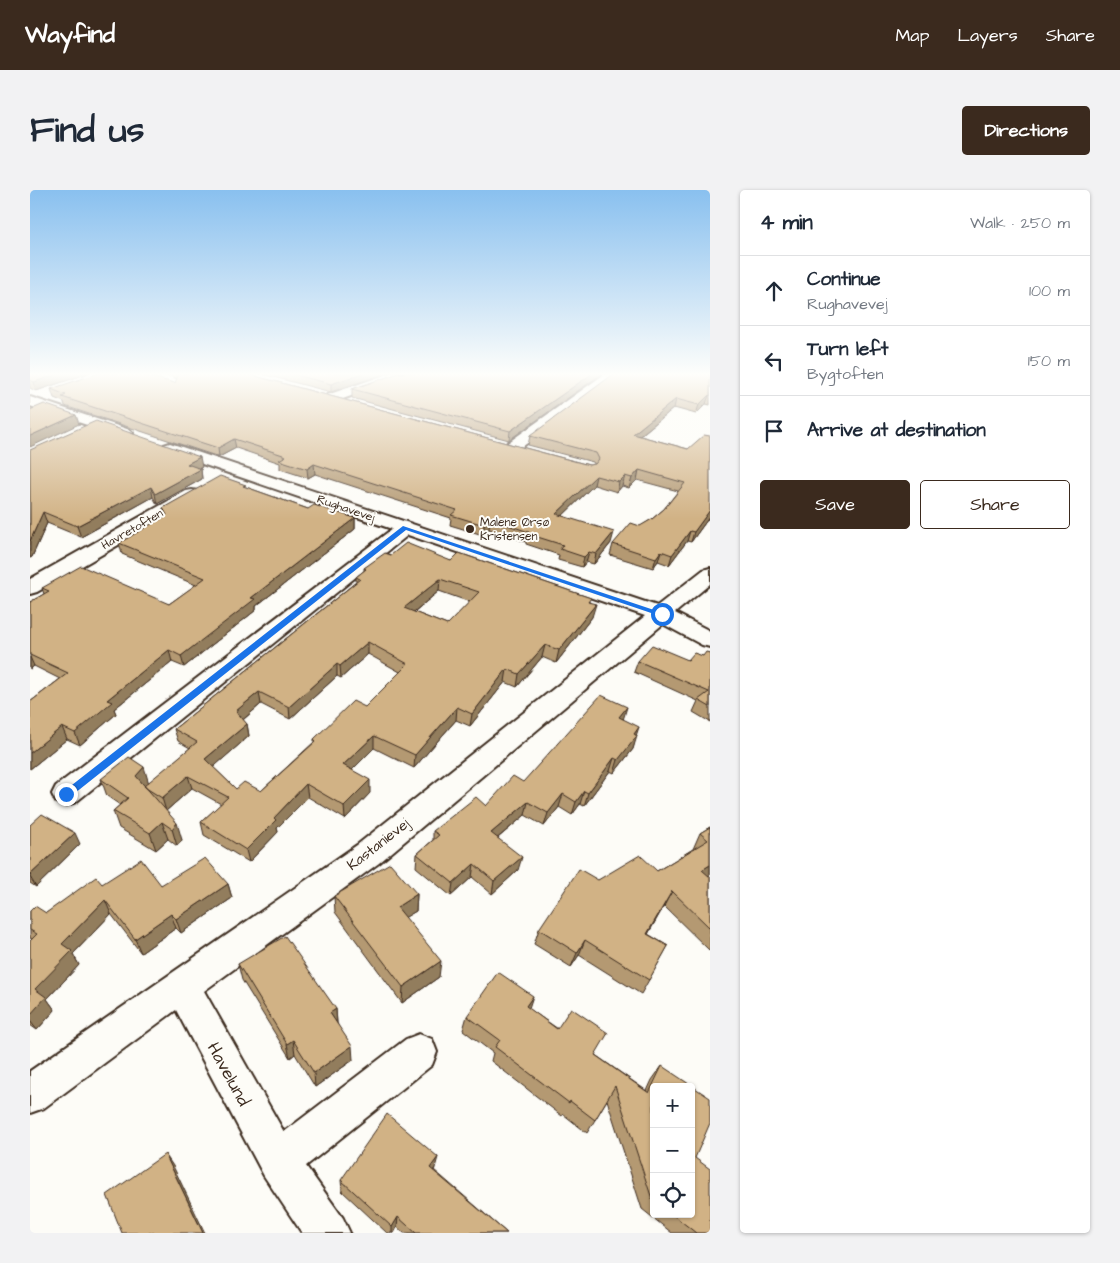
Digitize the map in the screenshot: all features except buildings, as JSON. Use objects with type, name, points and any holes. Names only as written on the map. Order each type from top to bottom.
[{"type":"street","name":"Rughavevej","points":[[89,422],[662,614],[710,640]]},
{"type":"street","points":[[531,452],[507,446],[542,422]]},
{"type":"street","points":[[80,432],[96,424]]},
{"type":"street","name":"Havretoften","points":[[30,588],[234,470]]},
{"type":"street","points":[[66,794],[405,528]]},
{"type":"street","name":"Kastanievej","points":[[30,1094],[368,854],[710,574]]},
{"type":"street","name":"Havelund","points":[[182,986],[278,1162],[328,1233]]},
{"type":"street","points":[[278,1162],[419,1052]]},
{"type":"place","name":"Malene Ørsø Kristensen","points":[[470,529]]},
{"type":"route","points":[[66,794],[405,528],[662,614]]}]
